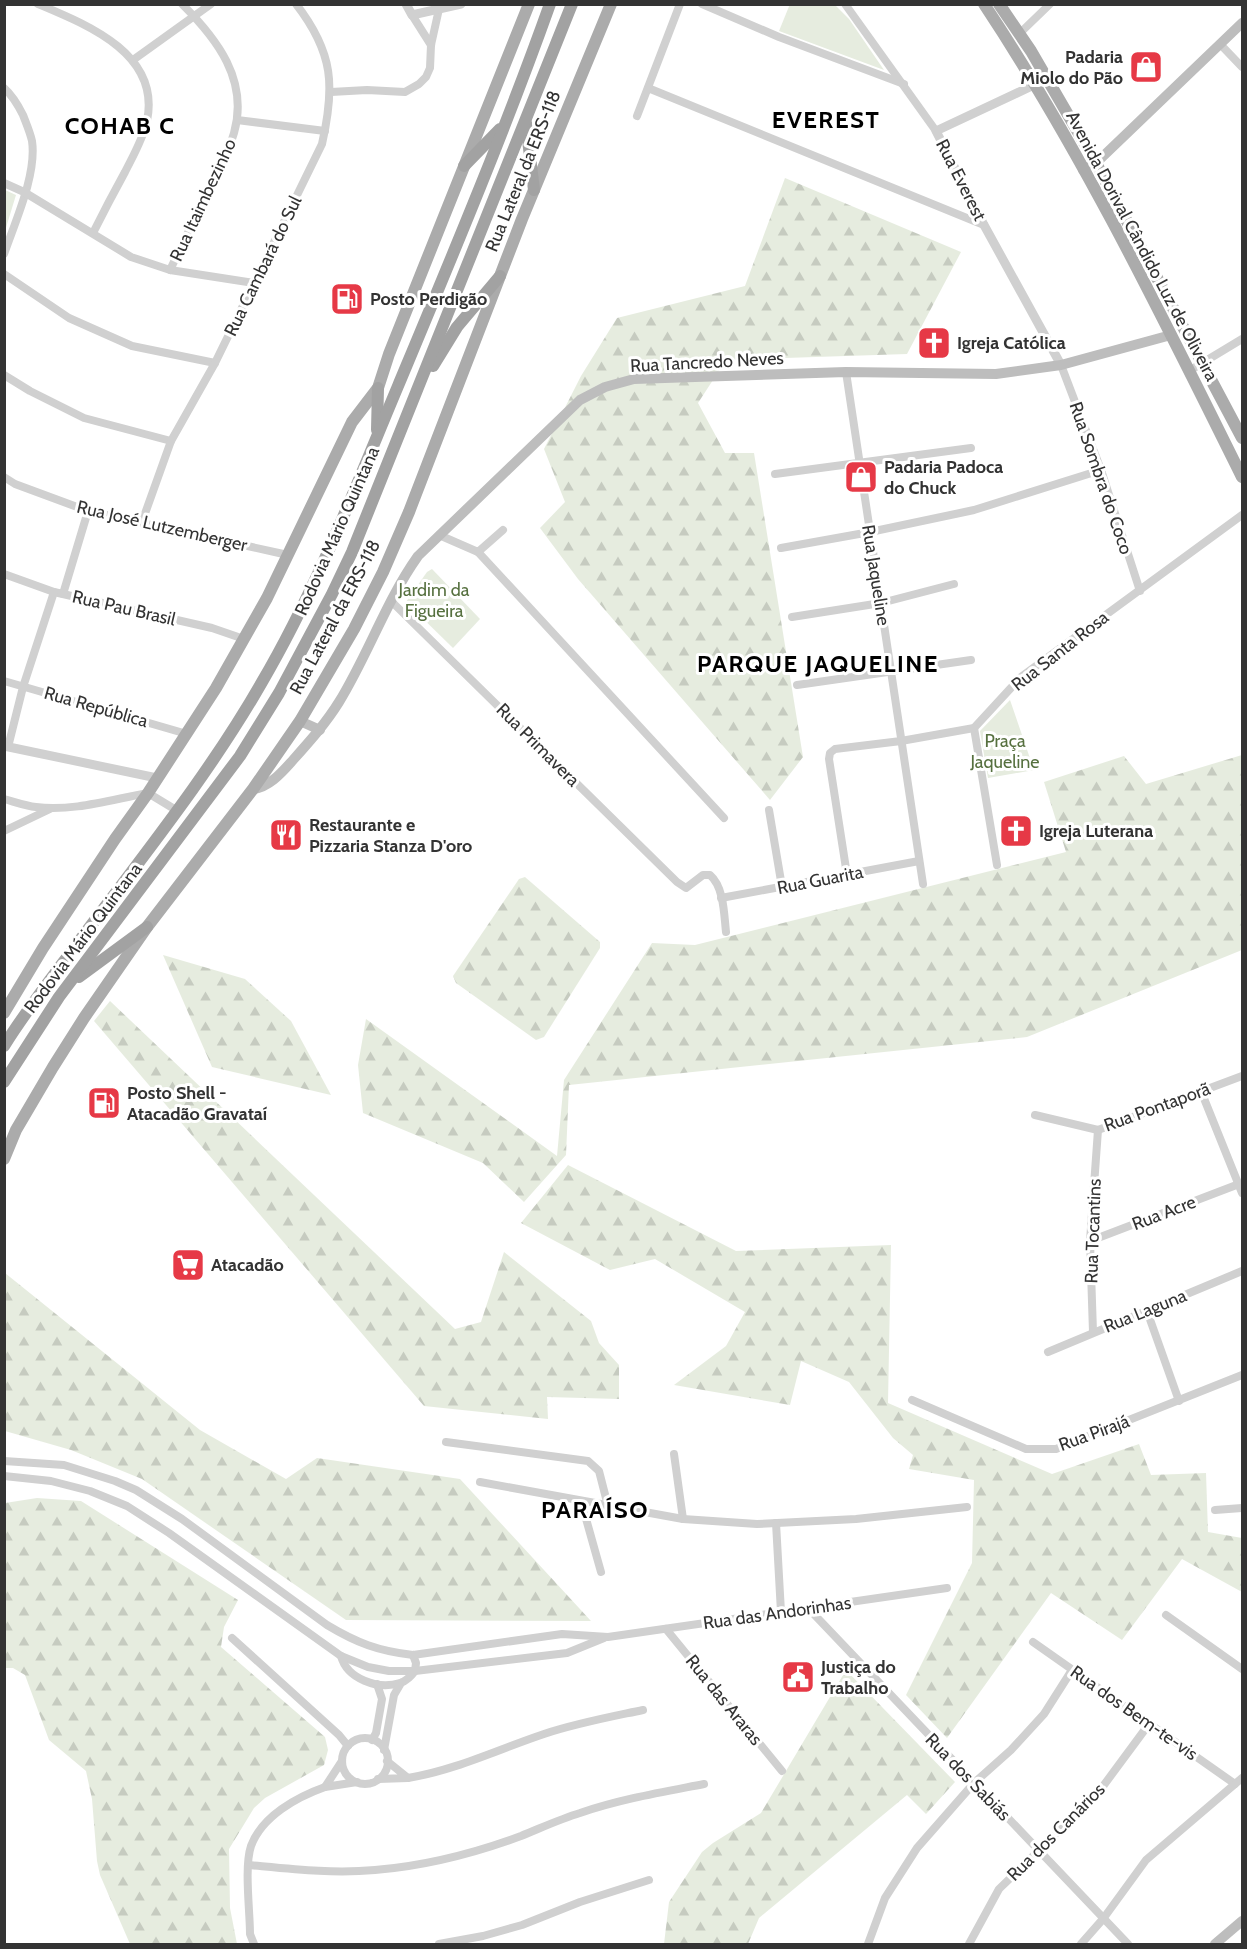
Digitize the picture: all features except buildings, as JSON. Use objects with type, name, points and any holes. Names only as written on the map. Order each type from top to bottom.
[{"type":"highway","name":"Rodovia Mário Quintana","points":[[4,1046],[35,999],[225,742],[261,685],[295,624],[327,558],[469,216],[550,4]]},
{"type":"highway","name":"Rodovia Mário Quintana","points":[[4,1082],[66,987],[240,756],[279,693],[332,594],[352,552],[572,4]]},
{"type":"highway","points":[[526,120],[534,190]]},
{"type":"highway","points":[[464,166],[505,123]]},
{"type":"highway","points":[[417,389],[457,327],[500,276]]},
{"type":"highway","points":[[377,437],[378,388]]},
{"type":"highway","points":[[66,987],[147,927]]},
{"type":"main road","points":[[4,1013],[50,938],[187,734],[244,639],[288,555],[352,422],[378,388],[389,354],[529,4]]},
{"type":"main road","name":"Rua Lateral da ERS-118","points":[[4,1159],[16,1130],[53,1067],[147,927],[253,789],[300,721],[354,629],[383,572],[409,512],[534,190],[611,4]]},
{"type":"main road","name":"Avenida Dorival Cândido Luz de Oliveira","points":[[984,4],[1019,56],[1083,170],[1172,335],[1242,477]]},
{"type":"main road","name":"Avenida Dorival Cândido Luz de Oliveira","points":[[999,4],[1096,163],[1242,438]]},
{"type":"main road","points":[[1083,170],[1096,163],[1242,23]]},
{"type":"main road","name":"Rua Tancredo Neves","points":[[253,789],[264,786],[275,778],[320,729],[341,699],[403,577],[418,555],[580,400],[605,387],[634,379],[846,372],[996,374],[1061,365],[1172,335]]},
{"type":"main road","points":[[300,721],[320,729]]},
{"type":"main road","points":[[1215,1944],[1242,1921]]},
{"type":"street","points":[[38,4],[92,28],[113,41],[133,60],[146,89],[149,106],[147,123],[138,147],[93,233]]},
{"type":"street","name":"Rua Itaimbezinho","points":[[170,270],[228,149],[237,120],[238,102],[224,53],[182,4]]},
{"type":"street","points":[[133,60],[211,4]]},
{"type":"street","name":"Rua Cambará do Sul","points":[[142,522],[171,441],[215,363],[317,156],[325,131],[331,93],[325,58],[312,24],[296,4]]},
{"type":"street","points":[[406,4],[431,45]]},
{"type":"street","points":[[412,15],[462,4]]},
{"type":"street","points":[[637,116],[680,4]]},
{"type":"street","points":[[702,4],[779,37],[904,84]]},
{"type":"street","name":"Rua Everest","points":[[845,4],[936,131],[984,225],[1061,365]]},
{"type":"street","points":[[1019,34],[1050,4]]},
{"type":"street","points":[[331,93],[367,90],[396,93],[412,89],[426,77],[430,68],[431,45],[439,9]]},
{"type":"street","points":[[1220,44],[1242,67]]},
{"type":"street","points":[[936,131],[1034,85]]},
{"type":"street","points":[[4,88],[19,107],[32,141],[31,167],[4,254]]},
{"type":"street","points":[[648,88],[984,225]]},
{"type":"street","points":[[237,120],[325,131]]},
{"type":"street","points":[[4,183],[24,192],[131,257],[170,270],[254,283]]},
{"type":"street","points":[[4,274],[69,318],[132,346],[215,363]]},
{"type":"street","points":[[1189,371],[1242,339]]},
{"type":"street","name":"Rua Sombra do Coco","points":[[1061,365],[1101,470],[1140,591]]},
{"type":"street","name":"Rua Jaqueline","points":[[846,372],[923,884]]},
{"type":"street","points":[[4,375],[30,392],[84,418],[171,441]]},
{"type":"street","points":[[775,474],[971,448]]},
{"type":"street","points":[[781,548],[974,510],[1101,470]]},
{"type":"street","name":"Rua José Lutzemberger","points":[[4,477],[15,484],[88,511],[288,555]]},
{"type":"street","points":[[88,511],[23,687],[6,746],[157,778]]},
{"type":"street","name":"Rua Santa Rosa","points":[[974,728],[1021,677],[1242,516]]},
{"type":"street","points":[[478,552],[503,530]]},
{"type":"street","points":[[439,535],[478,552],[724,818]]},
{"type":"street","name":"Rua Pau Brasil","points":[[4,574],[59,593],[212,628],[244,639]]},
{"type":"street","points":[[792,617],[880,603],[954,584]]},
{"type":"street","name":"Rua Primavera","points":[[392,602],[677,882],[686,888],[703,875],[710,874],[715,880],[721,898]]},
{"type":"street","points":[[797,685],[971,660]]},
{"type":"street","name":"Rua República","points":[[4,681],[187,734]]},
{"type":"street","points":[[847,875],[828,759],[830,753],[835,749],[902,741],[974,728],[998,865]]},
{"type":"street","points":[[4,799],[52,808],[79,806],[148,793],[176,810]]},
{"type":"street","points":[[4,831],[52,808]]},
{"type":"street","points":[[768,810],[782,887]]},
{"type":"street","name":"Rua Guarita","points":[[721,898],[920,861]]},
{"type":"street","points":[[721,898],[726,932]]},
{"type":"street","name":"Rua Pontaporã","points":[[1035,1115],[1098,1130],[1242,1076]]},
{"type":"street","points":[[1201,1091],[1242,1193]]},
{"type":"street","name":"Rua Tocantins","points":[[1093,1332],[1090,1241],[1098,1130]]},
{"type":"street","name":"Rua Acre","points":[[1090,1241],[1239,1184]]},
{"type":"street","name":"Rua Laguna","points":[[1048,1352],[1242,1271]]},
{"type":"street","points":[[1147,1311],[1179,1401]]},
{"type":"street","name":"Rua Pirajá","points":[[912,1400],[1026,1449],[1056,1449],[1242,1375]]},
{"type":"street","points":[[446,1442],[588,1461],[599,1471],[609,1506]]},
{"type":"street","points":[[674,1454],[683,1518]]},
{"type":"street","points":[[4,1461],[64,1465],[136,1490],[182,1519],[327,1625],[352,1640],[389,1652],[413,1655],[562,1634],[608,1637]]},
{"type":"street","points":[[4,1476],[51,1481],[80,1488],[127,1506],[169,1533],[341,1656],[368,1667],[389,1671],[415,1671],[567,1653],[608,1637]]},
{"type":"street","points":[[480,1482],[683,1518],[757,1524],[856,1519],[967,1506]]},
{"type":"street","points":[[581,1501],[601,1572]]},
{"type":"street","points":[[1215,1510],[1242,1508]]},
{"type":"street","points":[[776,1523],[780,1612]]},
{"type":"street","name":"Rua das Andorinhas","points":[[608,1637],[947,1588]]},
{"type":"street","name":"Rua dos Sabiás","points":[[808,1608],[1128,1944]]},
{"type":"street","points":[[1166,1615],[1242,1669]]},
{"type":"street","name":"Rua das Araras","points":[[666,1629],[782,1771]]},
{"type":"street","points":[[232,1638],[348,1746]]},
{"type":"street","name":"Rua dos Bem-te-vis","points":[[1033,1642],[1149,1724],[1239,1781]]},
{"type":"street","points":[[378,1779],[385,1771],[387,1761],[384,1750],[394,1695],[401,1683],[415,1671],[417,1663],[413,1655]]},
{"type":"street","points":[[341,1656],[344,1666],[362,1680],[377,1684],[401,1683]]},
{"type":"street","points":[[868,1944],[885,1898],[917,1848],[974,1783],[1011,1750],[1044,1714],[1072,1670]]},
{"type":"street","points":[[372,1740],[376,1733],[382,1699],[377,1684]]},
{"type":"street","points":[[254,1944],[250,1934],[248,1865],[251,1847],[258,1832],[268,1820],[296,1800],[325,1787],[357,1782],[368,1783],[378,1779],[408,1778],[440,1771],[488,1756],[543,1734],[595,1719],[643,1710]]},
{"type":"street","name":"Rua dos Canários","points":[[969,1944],[999,1889],[1098,1793],[1149,1724]]},
{"type":"street","points":[[325,1787],[342,1761],[348,1746],[356,1740],[372,1740],[384,1750]]},
{"type":"street","points":[[342,1761],[348,1776],[357,1782]]},
{"type":"street","points":[[387,1761],[408,1778]]},
{"type":"street","points":[[1081,1944],[1103,1919],[1146,1860],[1239,1781]]},
{"type":"street","points":[[248,1865],[323,1872],[376,1870],[426,1862],[519,1836],[580,1812],[636,1797],[704,1784]]},
{"type":"street","points":[[439,1944],[483,1936],[522,1925],[580,1902],[649,1880]]},
{"type":"green space","points":[[790,4],[835,5],[849,19],[884,70],[779,31]]},
{"type":"green space","points":[[785,178],[961,252],[907,354],[726,360],[698,403],[725,453],[754,453],[803,757],[770,800],[578,579],[540,528],[565,502],[544,449],[581,376],[617,318],[745,286]]},
{"type":"green space","points":[[5,190],[16,195],[5,231]]},
{"type":"green space","name":"Jardim da Figueira","points":[[432,569],[480,619],[453,648],[406,602],[427,572]]},
{"type":"green space","name":"Praça Jaqueline","points":[[1010,700],[1034,770],[988,778],[980,731]]},
{"type":"green space","points":[[1242,755],[1242,950],[1027,1037],[569,1085],[566,1155],[524,1202],[483,1163],[363,1113],[358,1065],[366,1019],[557,1156],[564,1080],[652,943],[695,945],[1066,852],[1044,782],[1124,756],[1146,784]]},
{"type":"green space","points":[[525,877],[600,942],[600,948],[544,1037],[536,1040],[456,983],[453,976],[519,879]]},
{"type":"green space","points":[[163,955],[245,979],[291,1021],[331,1095],[212,1067]]},
{"type":"green space","points":[[110,1001],[455,1329],[481,1322],[504,1252],[591,1321],[599,1343],[619,1365],[619,1399],[547,1397],[548,1419],[424,1406],[94,1021]]},
{"type":"green space","points":[[568,1165],[736,1251],[891,1245],[888,1403],[1052,1474],[1139,1444],[1151,1475],[1206,1473],[1208,1532],[1242,1538],[1242,1592],[1182,1559],[1122,1640],[1051,1593],[947,1738],[906,1695],[972,1563],[974,1480],[909,1469],[913,1455],[893,1438],[849,1382],[801,1361],[790,1405],[674,1385],[726,1346],[745,1312],[655,1259],[610,1270],[521,1223]]},
{"type":"green space","points":[[5,1273],[200,1430],[286,1479],[317,1458],[460,1479],[591,1621],[346,1620],[142,1479],[71,1450],[5,1431]]},
{"type":"green space","points":[[37,1498],[81,1501],[238,1600],[224,1627],[221,1647],[325,1737],[328,1750],[324,1765],[265,1798],[254,1808],[229,1849],[230,1908],[237,1944],[130,1944],[100,1875],[92,1799],[86,1771],[49,1740],[25,1675],[13,1668],[5,1668],[5,1503]]},
{"type":"green space","points":[[846,1670],[955,1782],[926,1814],[907,1795],[759,1918],[748,1944],[664,1944],[669,1902],[702,1852],[761,1813]]},
{"type":"place","name":"Padaria Miolo do Pão","points":[[1146,67]]},
{"type":"place","name":"Posto Perdigão","points":[[347,299]]},
{"type":"place","name":"Igreja Católica","points":[[934,343]]},
{"type":"place","name":"Padaria Padoca do Chuck","points":[[861,477]]},
{"type":"place","name":"Igreja Luterana","points":[[1016,831]]},
{"type":"place","name":"Restaurante e Pizzaria Stanza D'oro","points":[[286,835]]},
{"type":"place","name":"Posto Shell - Atacadão Gravataí","points":[[104,1103]]},
{"type":"place","name":"Atacadão","points":[[188,1265]]},
{"type":"place","name":"Justiça do Trabalho","points":[[798,1677]]},
{"type":"district","name":"EVEREST","points":[[826,120]]},
{"type":"district","name":"COHAB C","points":[[120,126]]},
{"type":"district","name":"PARQUE JAQUELINE","points":[[818,664]]},
{"type":"district","name":"PARAÍSO","points":[[595,1510]]}]
